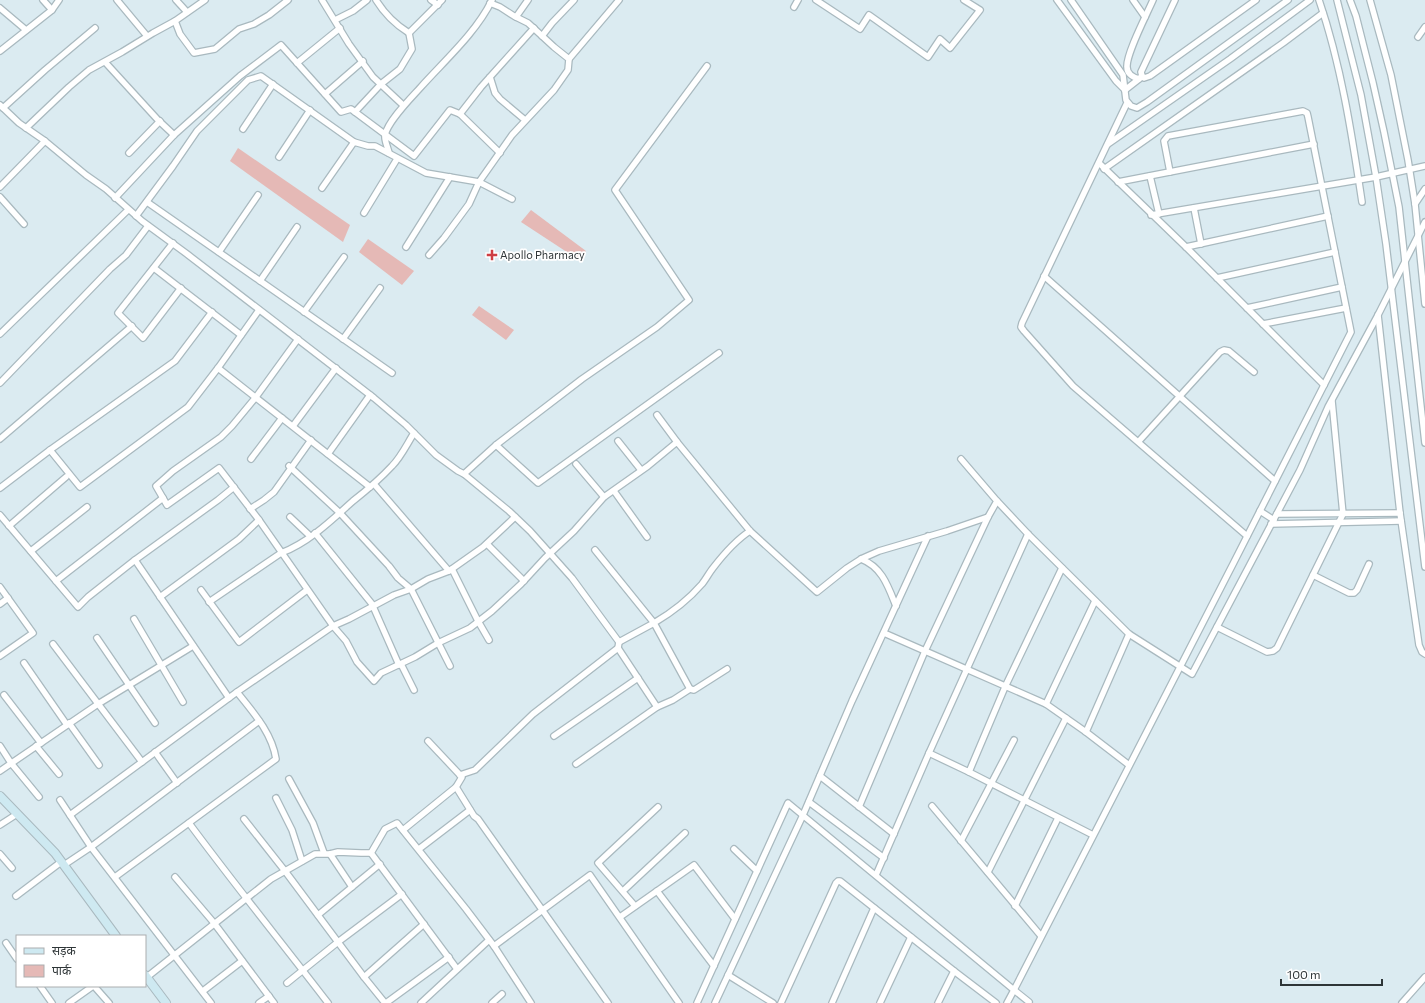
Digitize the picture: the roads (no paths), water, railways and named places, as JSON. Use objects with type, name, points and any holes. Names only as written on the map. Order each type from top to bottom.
[{"type":"street","points":[[43,0],[52,10]]},
{"type":"street","points":[[0,51],[52,10],[59,0]]},
{"type":"street","points":[[118,0],[124,2],[147,36]]},
{"type":"street","points":[[176,0],[187,12]]},
{"type":"street","points":[[26,128],[84,74],[175,21],[205,0]]},
{"type":"street","points":[[175,21],[180,34],[194,53],[215,49],[239,29],[254,24],[288,0]]},
{"type":"street","points":[[322,0],[349,44],[363,61],[373,77],[403,105]]},
{"type":"street","points":[[335,20],[353,11],[367,0]]},
{"type":"street","points":[[355,112],[381,84],[400,69],[412,49],[409,33],[401,28],[382,9],[376,0]]},
{"type":"street","points":[[431,0],[438,5]]},
{"type":"street","points":[[409,33],[442,0]]},
{"type":"street","points":[[516,17],[528,0]]},
{"type":"street","points":[[542,36],[574,0]]},
{"type":"street","points":[[429,255],[444,238],[469,204],[479,182],[512,135],[554,90],[568,70],[569,59],[619,0]]},
{"type":"street","points":[[794,7],[798,0]]},
{"type":"street","points":[[816,0],[860,29],[869,15],[928,57],[940,39],[950,48],[980,10],[964,0]]},
{"type":"street","points":[[1057,0],[1116,81],[1125,90]]},
{"type":"street","points":[[1072,0],[1123,75],[1126,100],[1134,107],[1140,108],[1288,0]]},
{"type":"street","points":[[1133,0],[1145,17]]},
{"type":"street","points":[[1154,0],[1135,39],[1127,63],[1127,70],[1130,75],[1140,78],[1150,76],[1256,0]]},
{"type":"street","points":[[1125,90],[1140,78],[1175,0]]},
{"type":"street","points":[[1108,145],[1230,59],[1310,0]]},
{"type":"street","points":[[1319,0],[1330,37],[1352,139],[1362,202]]},
{"type":"street","points":[[1337,0],[1361,95],[1376,177],[1392,288],[1425,567]]},
{"type":"street","points":[[1350,0],[1356,16],[1373,83],[1399,207],[1425,442]]},
{"type":"street","points":[[1370,0],[1391,75],[1410,169],[1425,304]]},
{"type":"street","points":[[389,153],[385,136],[391,123],[403,105],[465,39],[491,2],[528,23],[569,59]]},
{"type":"street","points":[[0,8],[26,30]]},
{"type":"street","points":[[1104,168],[1250,67],[1323,13]]},
{"type":"street","points":[[1418,37],[1425,27]]},
{"type":"street","points":[[95,28],[1,106],[26,128],[106,189],[128,210],[148,226],[370,395],[414,433],[436,455],[464,474],[515,517],[572,578],[619,642],[618,648],[533,714],[475,770],[460,775]]},
{"type":"street","points":[[297,63],[340,28]]},
{"type":"street","points":[[460,114],[490,77],[534,28]]},
{"type":"street","points":[[115,198],[174,135],[240,76],[281,46],[341,112],[351,109],[385,136],[414,156]]},
{"type":"street","points":[[325,94],[363,61]]},
{"type":"street","points":[[105,62],[174,135]]},
{"type":"street","points":[[464,474],[496,445],[582,379],[657,327],[689,300],[615,190],[707,66]]},
{"type":"street","points":[[136,216],[197,132],[248,80],[261,76],[354,142],[368,146],[375,146],[426,173],[479,182],[512,199]]},
{"type":"street","points":[[490,77],[495,93],[525,120]]},
{"type":"street","points":[[244,129],[273,84]]},
{"type":"street","points":[[1128,103],[1044,276],[1021,327],[1073,386],[1139,441],[1247,536]]},
{"type":"street","points":[[279,157],[310,110]]},
{"type":"street","points":[[413,167],[414,156],[450,110],[460,114],[500,153]]},
{"type":"street","points":[[1007,1003],[1351,332],[1307,113],[1303,111],[1168,136],[1164,141],[1170,172]]},
{"type":"street","points":[[129,153],[160,121]]},
{"type":"street","points":[[0,187],[45,141]]},
{"type":"street","points":[[322,188],[354,142]]},
{"type":"street","points":[[1118,182],[1314,144]]},
{"type":"street","points":[[364,213],[397,158]]},
{"type":"street","points":[[1099,163],[1151,215],[1186,247],[1324,385]]},
{"type":"street","points":[[1151,215],[1393,174],[1425,166]]},
{"type":"street","points":[[1150,176],[1159,214]]},
{"type":"street","points":[[406,247],[450,177]]},
{"type":"street","points":[[1415,204],[1425,189]]},
{"type":"street","points":[[218,252],[258,195]]},
{"type":"street","points":[[0,197],[24,224]]},
{"type":"street","points":[[147,202],[392,373]]},
{"type":"street","points":[[1194,208],[1200,244]]},
{"type":"street","points":[[0,334],[128,210]]},
{"type":"street","points":[[1186,247],[1328,216]]},
{"type":"street","points":[[961,459],[1028,534],[1129,634],[1192,674],[1300,470],[1332,401],[1425,222]]},
{"type":"street","points":[[0,383],[110,269],[126,255],[148,226]]},
{"type":"street","points":[[260,281],[297,227]]},
{"type":"street","points":[[173,244],[118,313],[143,338],[181,288]]},
{"type":"street","points":[[1217,278],[1335,252]]},
{"type":"street","points":[[304,312],[344,257]]},
{"type":"street","points":[[154,268],[241,334]]},
{"type":"street","points":[[1044,276],[1275,481]]},
{"type":"street","points":[[1247,308],[1342,287]]},
{"type":"street","points":[[343,339],[380,288]]},
{"type":"street","points":[[1263,324],[1346,308]]},
{"type":"street","points":[[50,450],[80,486],[188,406],[218,368],[259,310]]},
{"type":"street","points":[[0,488],[50,450],[175,361],[212,312]]},
{"type":"street","points":[[1378,315],[1400,513],[1419,645],[1422,652],[1425,654]]},
{"type":"street","points":[[1,436],[132,326]]},
{"type":"street","points":[[298,339],[256,397],[232,426],[221,437],[173,471],[156,486],[167,505],[219,468],[259,520],[333,626],[346,641],[357,662],[374,681],[381,673],[470,628],[492,611],[574,531],[604,497],[648,466],[677,442]]},
{"type":"street","points":[[1139,441],[1220,352],[1224,350],[1229,351],[1254,372]]},
{"type":"street","points":[[496,445],[538,482],[719,353]]},
{"type":"street","points":[[218,368],[328,454],[372,485],[450,570],[489,640]]},
{"type":"street","points":[[293,426],[336,368]]},
{"type":"street","points":[[328,454],[370,395]]},
{"type":"street","points":[[1217,627],[1267,652],[1273,651],[1277,648],[1343,514],[1332,401]]},
{"type":"street","points":[[657,414],[677,442],[750,531],[817,592],[847,568],[879,550],[988,517]]},
{"type":"street","points":[[251,459],[282,418]]},
{"type":"street","points":[[209,602],[281,553],[290,550],[340,513],[393,466],[414,433]]},
{"type":"street","points":[[250,509],[274,492],[290,467],[311,440]]},
{"type":"street","points":[[618,441],[641,470]]},
{"type":"street","points":[[576,464],[604,497]]},
{"type":"street","points":[[290,467],[340,513],[389,566],[398,578],[411,589],[450,666]]},
{"type":"street","points":[[9,526],[66,477]]},
{"type":"street","points":[[0,515],[78,607],[88,597],[135,560],[234,487]]},
{"type":"street","points":[[614,491],[647,537]]},
{"type":"street","points":[[56,581],[163,498]]},
{"type":"street","points":[[859,808],[925,651],[997,500]]},
{"type":"street","points":[[31,551],[87,507]]},
{"type":"street","points":[[1260,510],[1274,519],[1340,522],[1401,520]]},
{"type":"street","points":[[1274,519],[1343,514],[1400,513]]},
{"type":"street","points":[[290,517],[312,535],[373,606],[414,690]]},
{"type":"street","points":[[70,815],[237,692],[333,626],[394,595],[411,589],[428,579],[450,570],[487,544],[515,517]]},
{"type":"street","points":[[160,597],[239,539],[259,520]]},
{"type":"street","points":[[619,642],[674,610],[703,584],[712,569],[723,556],[742,536],[750,531]]},
{"type":"street","points":[[876,875],[929,753],[1028,534]]},
{"type":"street","points":[[715,1003],[809,802],[852,701],[928,536]]},
{"type":"street","points":[[487,544],[524,580]]},
{"type":"street","points":[[595,550],[654,623],[690,689]]},
{"type":"street","points":[[861,559],[876,567],[882,575],[896,606]]},
{"type":"street","points":[[135,560],[229,698]]},
{"type":"street","points":[[1313,575],[1349,593],[1354,593],[1358,590],[1369,564]]},
{"type":"street","points":[[968,772],[1005,687],[1062,568]]},
{"type":"street","points":[[0,587],[33,633],[0,656]]},
{"type":"street","points":[[201,590],[239,642],[307,590]]},
{"type":"street","points":[[0,604],[8,598]]},
{"type":"street","points":[[1046,704],[1095,601]]},
{"type":"street","points":[[134,619],[183,702]]},
{"type":"street","points":[[884,633],[1046,704],[1129,765]]},
{"type":"street","points":[[1086,732],[1129,634]]},
{"type":"street","points":[[97,638],[155,723]]},
{"type":"street","points":[[53,644],[142,762]]},
{"type":"street","points":[[0,771],[98,704],[161,664],[193,646]]},
{"type":"street","points":[[618,648],[657,707]]},
{"type":"street","points":[[24,663],[99,764]]},
{"type":"street","points":[[576,764],[657,707],[673,700],[690,689],[694,690],[727,669]]},
{"type":"street","points":[[554,736],[638,678]]},
{"type":"street","points":[[115,877],[276,759],[274,748],[259,721],[237,692]]},
{"type":"street","points":[[4,695],[59,774]]},
{"type":"street","points":[[988,872],[1066,718]]},
{"type":"street","points":[[16,896],[62,864],[92,847],[259,721]]},
{"type":"street","points":[[961,841],[1014,740]]},
{"type":"street","points":[[403,830],[456,787],[462,777],[428,742]]},
{"type":"street","points":[[0,746],[39,797]]},
{"type":"street","points":[[155,752],[177,783]]},
{"type":"street","points":[[929,753],[1093,835]]},
{"type":"street","points":[[820,776],[894,834]]},
{"type":"street","points":[[289,779],[313,823],[324,853]]},
{"type":"street","points":[[456,787],[470,810],[608,1003]]},
{"type":"street","points":[[0,796],[55,853],[115,935]]},
{"type":"street","points":[[276,798],[292,830],[302,861]]},
{"type":"street","points":[[60,800],[92,847],[211,1003]]},
{"type":"street","points":[[809,802],[884,858]]},
{"type":"street","points":[[697,1003],[788,803],[1029,1003]]},
{"type":"street","points":[[932,806],[1041,936]]},
{"type":"street","points":[[636,906],[598,863],[658,807]]},
{"type":"street","points":[[418,849],[470,810]]},
{"type":"street","points":[[0,824],[17,814]]},
{"type":"street","points":[[1016,906],[1058,818]]},
{"type":"street","points":[[244,819],[364,977],[386,1003],[449,957]]},
{"type":"street","points":[[189,823],[246,899],[328,1003]]},
{"type":"street","points":[[371,853],[385,829],[397,823],[494,946],[531,1003]]},
{"type":"street","points":[[623,891],[685,833]]},
{"type":"street","points":[[734,848],[757,871]]},
{"type":"street","points":[[166,1003],[146,976],[271,879],[315,854],[330,854],[338,852],[371,853]]},
{"type":"street","points":[[371,853],[457,969]]},
{"type":"street","points":[[0,854],[12,868]]},
{"type":"street","points":[[330,854],[352,887]]},
{"type":"street","points":[[318,915],[380,864]]},
{"type":"street","points":[[620,917],[694,865],[735,919]]},
{"type":"street","points":[[494,946],[590,875],[679,1003]]},
{"type":"street","points":[[175,877],[214,923],[274,1003]]},
{"type":"street","points":[[781,1003],[838,881],[840,881],[996,1003]]},
{"type":"street","points":[[658,891],[714,966]]},
{"type":"street","points":[[287,983],[338,942],[402,894]]},
{"type":"street","points":[[832,1003],[874,908]]},
{"type":"street","points":[[364,977],[424,924]]},
{"type":"street","points":[[880,1003],[911,937]]},
{"type":"street","points":[[421,1003],[489,940]]},
{"type":"street","points":[[6,943],[16,958]]},
{"type":"street","points":[[203,992],[242,961]]},
{"type":"street","points":[[938,1003],[954,971]]},
{"type":"street","points":[[728,975],[774,1003]]},
{"type":"street","points":[[1402,1003],[1425,978]]},
{"type":"street","points":[[41,987],[52,1003]]},
{"type":"street","points":[[69,1003],[92,987]]},
{"type":"street","points":[[94,987],[109,1003]]},
{"type":"street","points":[[492,1003],[502,994]]},
{"type":"street","points":[[259,1003],[269,996]]},
{"type":"place","name":"Apollo Pharmacy","points":[[492,255]]}]
